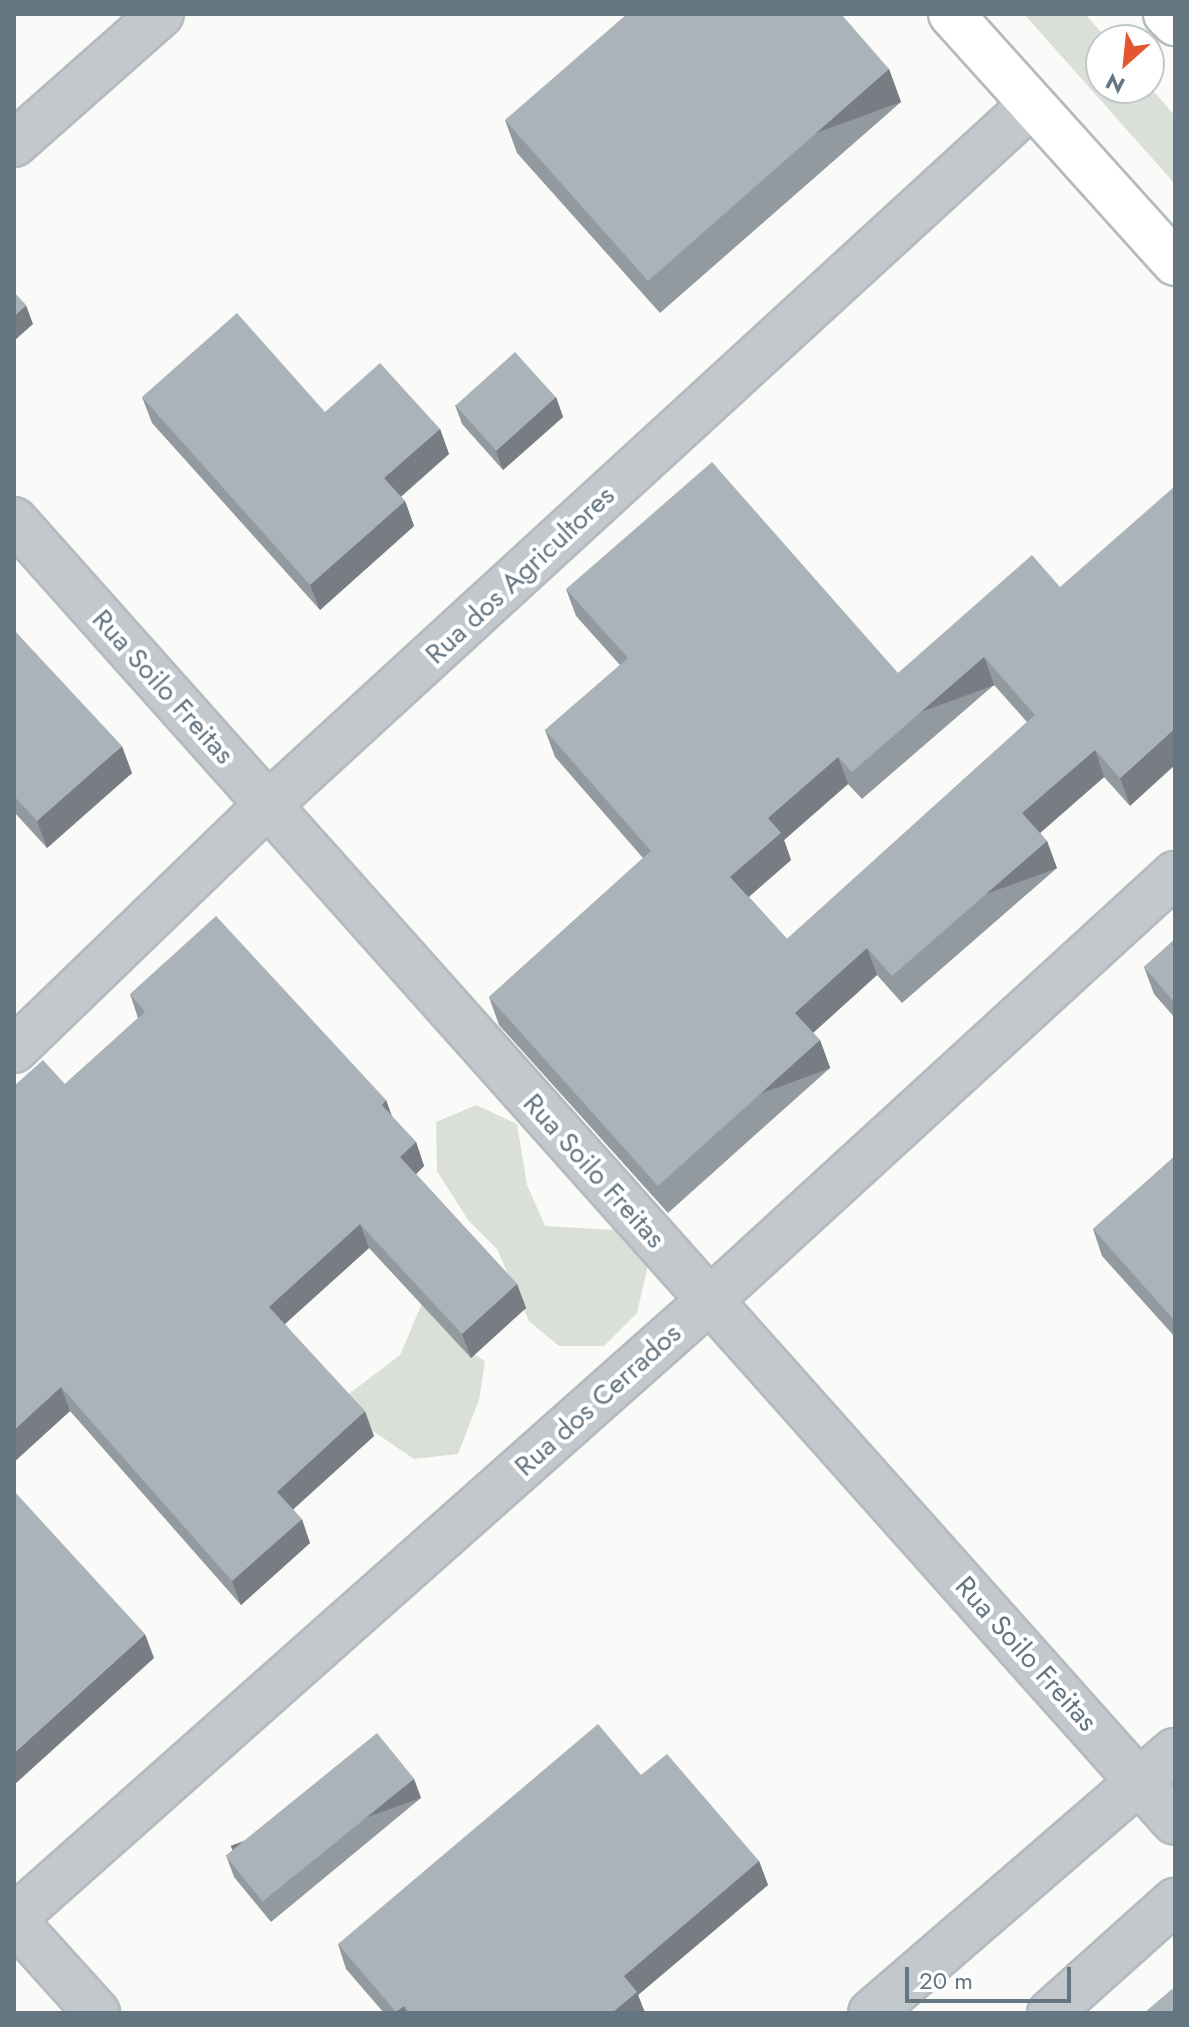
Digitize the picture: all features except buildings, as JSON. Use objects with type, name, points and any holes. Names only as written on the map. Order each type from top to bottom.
[{"type":"main road","points":[[951,14],[1175,263]]},
{"type":"main road","points":[[1166,14],[1175,23]]},
{"type":"street","points":[[14,144],[161,14]]},
{"type":"street","name":"Rua dos Agricultores","points":[[14,1050],[268,805],[1031,105]]},
{"type":"street","name":"Rua Soilo Freitas","points":[[14,520],[1175,1822]]},
{"type":"street","name":"Rua dos Cerrados","points":[[14,1919],[710,1300],[1175,874]]},
{"type":"street","points":[[871,2013],[1175,1751]]},
{"type":"street","points":[[1050,2013],[1175,1901]]},
{"type":"street","points":[[14,1919],[97,2013]]},
{"type":"shaded area","points":[[1024,14],[1085,14],[1094,24],[1085,24],[1085,83]]},
{"type":"shaded area","points":[[1104,104],[1165,104],[1175,116],[1175,184]]},
{"type":"shaded area","points":[[476,1105],[517,1124],[527,1185],[545,1226],[630,1231],[651,1252],[637,1313],[604,1346],[559,1346],[529,1321],[497,1249],[468,1220],[437,1171],[436,1122]]},
{"type":"shaded area","points":[[423,1301],[459,1345],[485,1361],[479,1400],[458,1454],[414,1459],[364,1425],[341,1400],[400,1355]]}]
